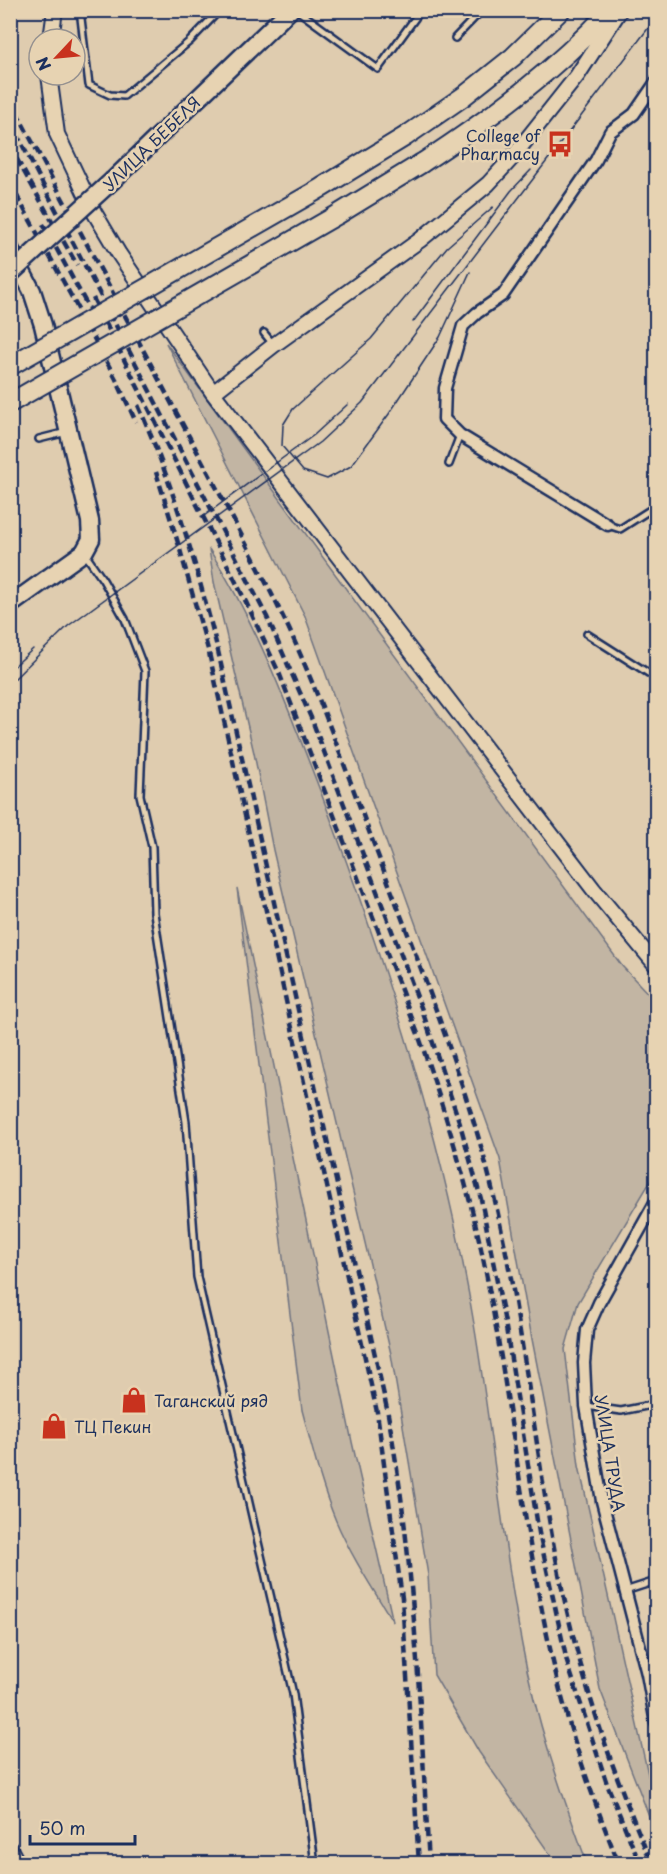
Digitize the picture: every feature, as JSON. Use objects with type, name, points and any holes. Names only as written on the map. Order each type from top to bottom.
[{"type":"main road","name":"УЛИЦА БЕБЕЛЯ","points":[[10,274],[113,180],[290,10]]},
{"type":"main road","points":[[10,366],[321,188],[406,136],[464,96],[513,57],[561,10]]},
{"type":"main road","points":[[10,403],[338,215],[422,163],[483,123],[533,85],[590,33],[611,10]]},
{"type":"main road","points":[[10,249],[32,291],[90,521],[91,539],[84,552],[10,605]]},
{"type":"street","points":[[53,27],[55,10]]},
{"type":"street","points":[[213,393],[274,345],[420,240],[488,184],[578,76],[620,10]]},
{"type":"street","points":[[608,525],[460,435],[444,419],[445,388],[463,326],[503,295],[596,160],[610,132],[634,114],[657,82]]},
{"type":"street","points":[[51,87],[57,134],[94,212],[119,254],[213,393],[587,880],[657,964]]},
{"type":"street","name":"УЛИЦА ТРУДА","points":[[657,1201],[599,1303],[587,1330],[584,1364],[586,1406],[602,1501],[647,1674],[657,1723]]},
{"type":"street","points":[[10,1849],[18,1863]]},
{"type":"lane","points":[[80,10],[89,85],[110,95],[124,96],[190,41],[214,16],[214,10]]},
{"type":"lane","points":[[297,10],[378,69],[421,10]]},
{"type":"lane","points":[[455,38],[482,10]]},
{"type":"lane","points":[[264,333],[274,345]]},
{"type":"lane","points":[[39,439],[68,431]]},
{"type":"lane","points":[[449,464],[460,435]]},
{"type":"lane","points":[[608,525],[620,529],[657,506]]},
{"type":"lane","points":[[84,552],[125,619],[145,671],[140,795],[152,847],[154,913],[186,1122],[197,1276],[293,1694],[315,1863]]},
{"type":"lane","points":[[587,634],[657,678]]},
{"type":"lane","points":[[586,1406],[621,1411],[657,1404]]},
{"type":"lane","points":[[625,1591],[657,1581]]},
{"type":"shaded area","points":[[166,343],[622,966],[656,1002],[656,1172],[578,1303],[565,1349],[579,1466],[656,1810],[656,1834],[600,1689],[532,1339],[500,1159],[305,616]]},
{"type":"shaded area","points":[[209,549],[257,637],[297,730],[368,923],[430,1121],[447,1188],[474,1324],[522,1645],[534,1701],[550,1756],[587,1863],[556,1863],[479,1752],[434,1675],[428,1575],[391,1354],[273,850],[254,753],[214,582]]},
{"type":"shaded area","points":[[237,888],[352,1442],[393,1622],[355,1560],[336,1521],[321,1480],[302,1410]]},
{"type":"tram line","points":[[10,683],[68,626],[320,442],[362,403],[656,18]]},
{"type":"tram line","points":[[413,322],[511,191],[531,170]]},
{"type":"tram line","points":[[470,272],[440,337],[351,466],[327,479],[303,471],[282,446],[283,425],[293,409],[371,339],[447,247],[493,207]]},
{"type":"tram line","points":[[204,516],[314,435],[348,404]]},
{"type":"tram line","points":[[10,670],[33,649]]},
{"type":"railway","points":[[10,100],[289,629],[313,684],[430,992],[467,1100],[493,1192],[516,1306],[542,1479],[571,1628],[601,1730],[652,1864]]},
{"type":"railway","points":[[10,121],[267,617],[312,720],[422,1010],[460,1124],[481,1199],[506,1328],[539,1533],[567,1662],[607,1784],[640,1864]]},
{"type":"railway","points":[[10,147],[77,265]]},
{"type":"railway","points":[[10,183],[116,379],[136,422]]},
{"type":"railway","points":[[43,224],[92,314]]},
{"type":"railway","points":[[93,298],[246,602],[280,675],[418,1034],[457,1154],[481,1247],[541,1606],[557,1680],[580,1760],[619,1864]]},
{"type":"railway","points":[[138,405],[183,526],[218,651],[387,1409],[410,1579],[429,1864]]},
{"type":"railway","points":[[156,472],[209,653],[377,1412],[402,1598],[419,1864]]},
{"type":"place","name":"College of Pharmacy","points":[[560,144]]},
{"type":"place","name":"Таганский ряд","points":[[134,1400]]},
{"type":"place","name":"ТЦ Пекин","points":[[54,1426]]}]
